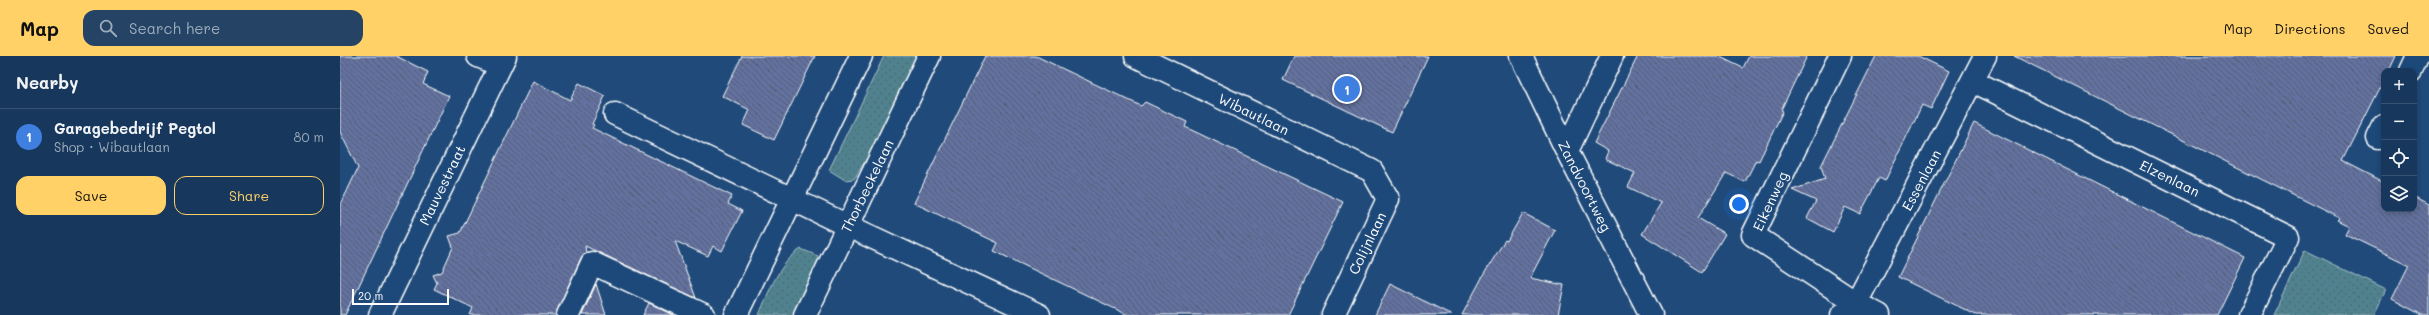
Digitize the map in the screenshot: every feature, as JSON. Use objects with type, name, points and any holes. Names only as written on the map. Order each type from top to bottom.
[{"type":"street","points":[[478,56],[502,61]]},
{"type":"street","points":[[736,315],[861,56]]},
{"type":"street","name":"Thorbeckelaan","points":[[805,315],[930,56]]},
{"type":"street","name":"Wibautlaan","points":[[1136,56],[1372,171]]},
{"type":"street","name":"Zandvoortweg","points":[[1521,56],[1567,151],[1651,315]]},
{"type":"street","points":[[1567,151],[1612,56]]},
{"type":"street","name":"Eikenweg","points":[[1840,56],[1753,235],[1849,309]]},
{"type":"street","name":"Essenlaan","points":[[1849,309],[1973,81],[1985,56]]},
{"type":"street","points":[[2412,68],[2418,56]]},
{"type":"street","name":"Mauvestraat","points":[[380,315],[502,61]]},
{"type":"street","name":"Elzenlaan","points":[[1973,81],[2288,236],[2249,315]]},
{"type":"street","points":[[615,114],[848,226],[1039,315]]},
{"type":"street","name":"Colijnlaan","points":[[1333,315],[1388,199],[1372,171]]},
{"type":"street","points":[[568,315],[592,264],[704,315]]},
{"type":"street","points":[[1849,309],[1880,315]]},
{"type":"green space","points":[[884,56],[920,56],[887,126],[854,179],[845,180],[829,170]]},
{"type":"green space","points":[[801,249],[818,256],[819,265],[796,315],[759,315],[771,287],[781,270],[793,255]]},
{"type":"green space","points":[[2305,250],[2386,290],[2374,315],[2274,315]]},
{"type":"building","points":[[340,56],[396,56],[428,72],[423,84],[449,96],[345,315],[340,315],[340,206],[358,168],[340,132]]},
{"type":"building","points":[[742,56],[815,56],[774,140],[743,125],[750,110],[722,96]]},
{"type":"building","points":[[985,56],[1036,56],[1141,106],[1145,102],[1187,122],[1185,127],[1343,202],[1288,315],[1128,315],[994,251],[998,243],[914,203]]},
{"type":"building","points":[[1294,56],[1428,56],[1392,132],[1283,80]]},
{"type":"building","points":[[1638,56],[1718,56],[1743,68],[1749,56],[1807,56],[1759,161],[1756,160],[1745,182],[1726,173],[1698,218],[1725,234],[1702,272],[1642,234],[1661,203],[1628,187],[1635,173],[1605,159],[1608,151],[1594,143]]},
{"type":"building","points":[[1876,56],[1918,56],[1949,71],[1931,109],[1922,105],[1885,181],[1879,178],[1860,214],[1845,207],[1833,232],[1807,218],[1816,201],[1792,190],[1825,179],[1821,166]]},
{"type":"building","points":[[2014,56],[2396,56],[2390,68],[2381,68],[2381,86],[2343,161],[2381,180],[2381,212],[2417,212],[2417,199],[2429,205],[2429,315],[2422,315],[2392,299],[2409,265],[2345,234],[2349,226],[2337,220],[2339,218]]},
{"type":"building","points":[[533,81],[570,100],[579,83],[605,96],[592,124],[594,125],[592,128],[732,196],[728,204],[742,211],[722,251],[713,246],[708,256],[675,241],[696,298],[585,246],[586,252],[581,258],[556,315],[470,315],[473,308],[434,289],[437,283],[433,275],[442,272],[453,247],[449,236],[460,233]]},
{"type":"building","points":[[1974,123],[2245,258],[2217,315],[1976,315],[1898,277]]},
{"type":"building","points":[[1523,213],[1555,230],[1530,278],[1564,285],[1558,315],[1462,315],[1484,274],[1505,240],[1507,241]]},
{"type":"building","points":[[596,284],[606,315],[582,315]]},
{"type":"building","points":[[1390,284],[1452,315],[1375,315]]},
{"type":"building","points":[[649,303],[674,315],[643,315]]},
{"type":"place","name":"Garagebedrijf Pegtol","points":[[1347,89]]}]
